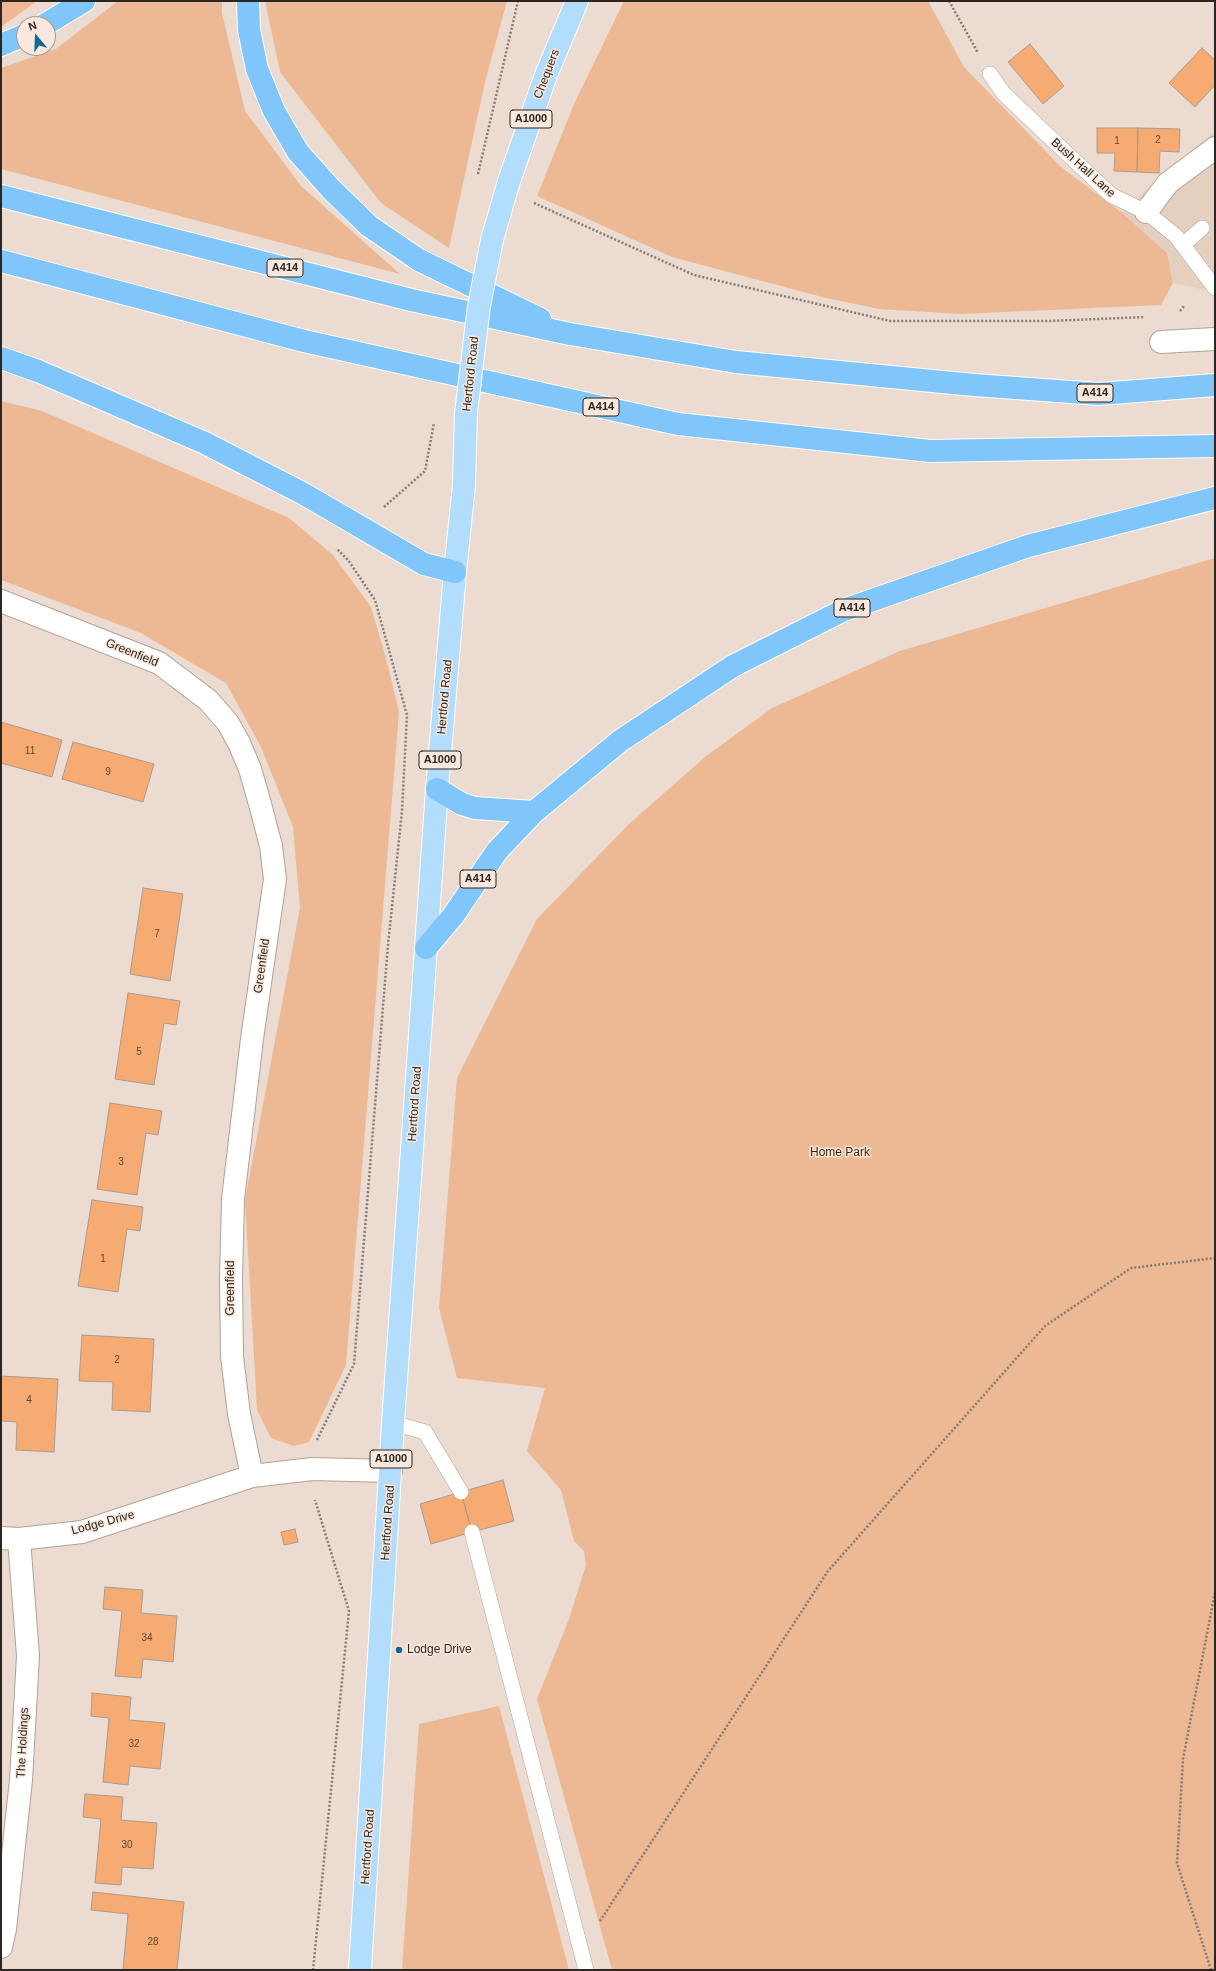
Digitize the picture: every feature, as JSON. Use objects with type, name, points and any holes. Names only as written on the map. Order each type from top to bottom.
[{"type":"highway","points":[[56,18],[84,1]]},
{"type":"highway","name":"A414","points":[[248,1],[249,30],[258,69],[274,111],[298,152],[331,189],[369,226],[419,260],[570,334]]},
{"type":"highway","points":[[1,45],[16,38]]},
{"type":"highway","name":"A414","points":[[1,196],[411,300],[570,334],[736,362],[974,386],[1099,394],[1215,385]]},
{"type":"highway","name":"A414","points":[[1,261],[304,341],[678,424],[930,451],[1215,446]]},
{"type":"highway","points":[[1,358],[38,371],[204,443],[304,494],[424,564],[455,572]]},
{"type":"highway","name":"A414","points":[[426,948],[453,916],[497,851],[534,812],[620,741],[733,666],[844,610],[1028,546],[1215,498]]},
{"type":"highway","points":[[437,789],[462,804],[475,808],[534,812]]},
{"type":"main road","name":"Chequers","points":[[492,240],[509,181],[546,75],[577,1]]},
{"type":"main road","name":"Hertford Road","points":[[360,1970],[391,1471],[392,1423],[437,789],[455,572],[464,486],[466,413],[479,306],[492,240]]},
{"type":"street","points":[[1146,212],[1168,183],[1215,148]]},
{"type":"street","points":[[1160,342],[1215,339]]},
{"type":"street","name":"Greenfield","points":[[1,601],[159,663],[208,700],[228,723],[239,743],[250,769],[271,846],[275,879],[252,1038],[233,1199],[231,1278],[232,1356],[239,1414],[252,1476]]},
{"type":"street","name":"Lodge Drive","points":[[10,1538],[82,1532],[252,1476],[312,1469],[391,1471]]},
{"type":"street","name":"The Holdings","points":[[1,1947],[5,1929],[21,1780],[28,1656],[10,1538]]},
{"type":"lane","name":"Bush Hall Lane","points":[[990,74],[1004,94],[1111,195],[1146,212],[1184,244],[1215,288]]},
{"type":"lane","points":[[1184,244],[1202,228]]},
{"type":"lane","points":[[392,1423],[425,1432],[461,1492]]},
{"type":"lane","points":[[472,1532],[586,1970]]},
{"type":"path","points":[[477,178],[518,1]]},
{"type":"path","points":[[949,1],[990,74]]},
{"type":"path","points":[[530,201],[694,275],[890,321],[1049,321],[1152,316]]},
{"type":"path","points":[[1175,315],[1184,306]]},
{"type":"path","points":[[383,509],[425,471],[435,418]]},
{"type":"path","points":[[316,1443],[354,1364],[388,945],[402,810],[407,714],[375,600],[348,560],[332,545]]},
{"type":"path","points":[[581,1951],[828,1571],[1045,1326],[1131,1268],[1215,1258]]},
{"type":"path","points":[[313,1970],[349,1611],[314,1498]]},
{"type":"path","points":[[1211,1970],[1177,1863],[1183,1759],[1215,1592]]},
{"type":"shaded area","points":[[1215,131],[1215,292],[1173,283],[1167,253],[1121,212]]},
{"type":"green space","points":[[1,1],[37,1],[16,16],[1,27]]},
{"type":"green space","points":[[118,1],[222,1],[222,13],[245,111],[301,186],[400,274],[1,169],[1,68],[36,56],[56,56],[56,49]]},
{"type":"green space","points":[[265,1],[507,1],[485,82],[449,248],[381,203],[280,72]]},
{"type":"green space","points":[[624,1],[928,1],[964,67],[1061,167],[1121,212],[1167,253],[1173,283],[1161,305],[960,314],[879,309],[826,298],[672,257],[537,196],[574,104]]},
{"type":"green space","points":[[1,401],[42,411],[289,518],[333,555],[371,607],[386,658],[399,712],[346,1365],[309,1442],[294,1446],[271,1438],[257,1410],[245,1200],[300,908],[293,827],[261,747],[226,683],[141,633],[1,580]]},
{"type":"green space","name":"Home Park","points":[[1215,558],[1215,1970],[612,1970],[537,1699],[569,1619],[586,1565],[584,1551],[574,1541],[561,1490],[527,1451],[545,1388],[457,1378],[439,1308],[457,1078],[537,919],[628,825],[705,757],[772,708],[900,651]]},
{"type":"green space","points":[[499,1706],[569,1970],[402,1970],[419,1724]]},
{"type":"building","points":[[1030,44],[1064,86],[1043,104],[1008,62]]},
{"type":"building","points":[[1202,48],[1215,60],[1215,85],[1195,107],[1169,83]]},
{"type":"building","points":[[1097,128],[1138,128],[1137,172],[1114,171],[1115,153],[1097,153]]},
{"type":"building","points":[[1138,128],[1180,129],[1179,152],[1160,151],[1159,173],[1137,172]]},
{"type":"building","points":[[1,722],[62,740],[52,777],[1,763]]},
{"type":"building","points":[[73,742],[154,764],[143,802],[62,779]]},
{"type":"building","points":[[143,888],[183,894],[170,981],[130,974]]},
{"type":"building","points":[[128,993],[180,1001],[176,1025],[164,1023],[154,1085],[115,1079]]},
{"type":"building","points":[[110,1103],[162,1111],[158,1135],[146,1133],[137,1195],[97,1189]]},
{"type":"building","points":[[92,1200],[143,1207],[140,1231],[127,1229],[118,1292],[78,1286]]},
{"type":"building","points":[[82,1335],[154,1339],[150,1412],[112,1410],[113,1382],[79,1381]]},
{"type":"building","points":[[1,1376],[58,1379],[54,1452],[16,1450],[17,1422],[1,1421]]},
{"type":"building","points":[[503,1480],[514,1521],[472,1532],[461,1492]]},
{"type":"building","points":[[461,1492],[472,1532],[431,1544],[420,1504]]},
{"type":"building","points":[[295,1529],[298,1542],[284,1545],[281,1532]]},
{"type":"building","points":[[105,1587],[143,1590],[141,1613],[177,1616],[173,1662],[143,1659],[141,1678],[115,1676],[122,1611],[103,1609]]},
{"type":"building","points":[[92,1693],[131,1697],[129,1720],[165,1723],[160,1769],[130,1766],[128,1785],[103,1782],[109,1718],[91,1716]]},
{"type":"building","points":[[85,1794],[123,1797],[121,1820],[157,1823],[153,1869],[122,1867],[121,1885],[95,1883],[101,1819],[83,1817]]},
{"type":"building","points":[[93,1892],[184,1902],[177,1970],[123,1970],[128,1914],[91,1910]]},
{"type":"place","name":"Lodge Drive","points":[[399,1650]]}]
